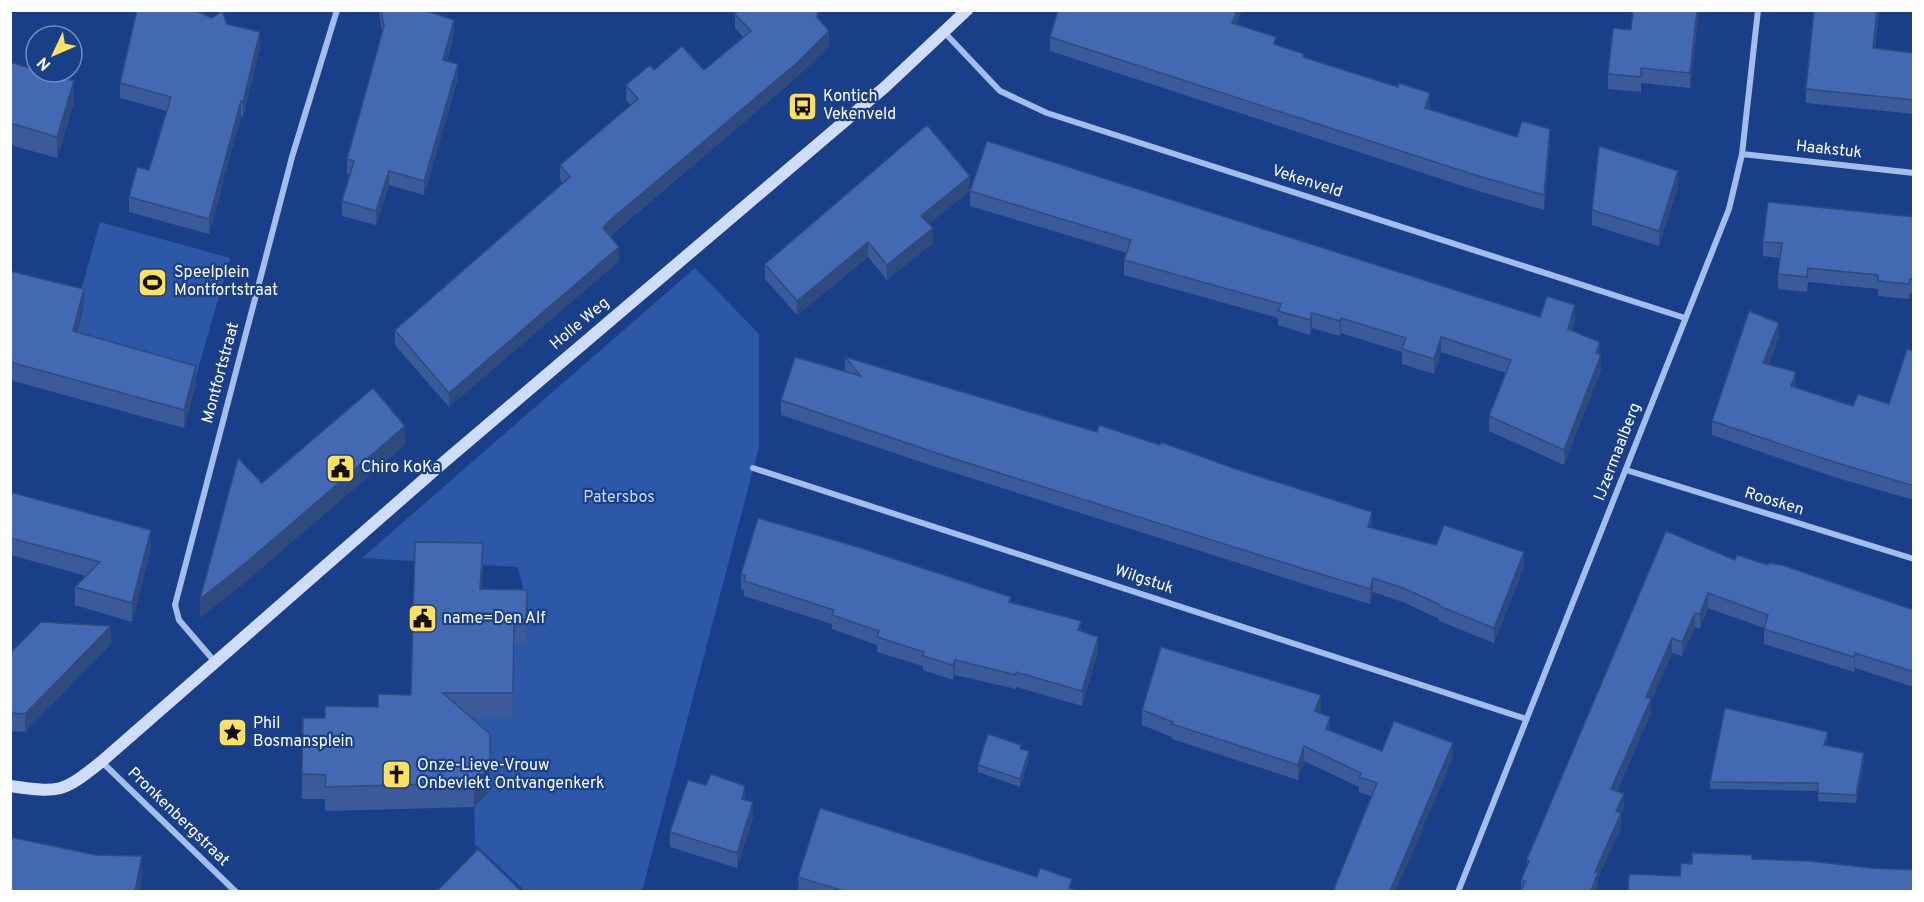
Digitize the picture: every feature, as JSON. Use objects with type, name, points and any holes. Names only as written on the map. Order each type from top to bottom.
[{"type":"street","name":"Montfortstraat","points":[[215,662],[179,620],[175,605],[292,157],[337,10]]},
{"type":"street","name":"Holle Weg","points":[[10,786],[57,791],[71,786],[101,762],[945,33],[967,10]]},
{"type":"street","name":"IJzermaalberg","points":[[1458,891],[1730,209],[1742,154],[1758,10]]},
{"type":"street","name":"Vekenveld","points":[[945,33],[1000,91],[1047,112],[1685,318]]},
{"type":"street","name":"Haakstuk","points":[[1742,154],[1914,173]]},
{"type":"street","name":"Wilgstuk","points":[[753,468],[1526,719]]},
{"type":"street","name":"Roosken","points":[[1626,470],[1914,559]]},
{"type":"street","name":"Pronkenbergstraat","points":[[101,762],[236,891]]},
{"type":"green space","name":"Speelplein Montfortstraat","points":[[100,222],[230,258],[196,376],[67,341]]},
{"type":"green space","name":"Patersbos","points":[[695,268],[759,334],[759,447],[642,891],[525,891],[475,844],[472,717],[513,717],[480,687],[529,614],[518,567],[362,558]]},
{"type":"building","points":[[137,10],[194,10],[212,18],[222,11],[227,24],[260,32],[243,102],[241,101],[209,219],[129,197],[137,167],[149,170],[171,97],[120,83]]},
{"type":"building","points":[[381,10],[424,10],[454,20],[443,60],[458,64],[424,181],[389,171],[376,211],[342,201],[354,161],[347,159],[384,26]]},
{"type":"building","points":[[739,10],[816,10],[819,14],[816,16],[829,31],[797,63],[608,222],[603,228],[619,247],[449,393],[395,330],[570,177],[560,165],[638,99],[626,85],[650,65],[654,70],[682,46],[704,70],[751,31],[735,14]]},
{"type":"building","points":[[1058,10],[1237,10],[1232,23],[1276,37],[1274,44],[1304,54],[1303,57],[1398,87],[1399,83],[1430,93],[1425,108],[1517,137],[1522,121],[1550,129],[1544,195],[1475,175],[1050,37]]},
{"type":"building","points":[[1633,10],[1697,10],[1690,73],[1641,68],[1641,77],[1608,74],[1613,28],[1631,30]]},
{"type":"building","points":[[1814,10],[1877,10],[1873,48],[1914,53],[1914,100],[1806,89]]},
{"type":"building","points":[[10,62],[24,66],[24,84],[73,84],[57,137],[10,123]]},
{"type":"building","points":[[927,125],[970,176],[921,216],[933,228],[887,265],[868,242],[797,301],[765,264]]},
{"type":"building","points":[[987,141],[1540,317],[1547,296],[1575,305],[1568,329],[1600,342],[1596,353],[1601,355],[1564,450],[1489,416],[1511,360],[1441,337],[1434,359],[1402,349],[1406,338],[1341,318],[1340,321],[1312,313],[1310,320],[1278,311],[1281,304],[1124,260],[1131,240],[970,191]]},
{"type":"building","points":[[1599,146],[1678,171],[1659,231],[1592,210]]},
{"type":"building","points":[[1768,202],[1914,217],[1914,279],[1910,279],[1909,284],[1878,281],[1878,275],[1808,268],[1807,277],[1778,274],[1782,243],[1763,242]]},
{"type":"building","points":[[10,271],[84,289],[73,331],[196,366],[184,410],[10,362]]},
{"type":"building","points":[[1749,311],[1779,323],[1763,363],[1796,372],[1791,386],[1853,406],[1858,394],[1889,404],[1907,349],[1914,351],[1914,486],[1712,421]]},
{"type":"building","points":[[795,357],[861,376],[845,357],[1097,432],[1099,425],[1160,445],[1161,442],[1236,469],[1372,512],[1368,527],[1436,545],[1444,525],[1524,552],[1494,628],[1439,606],[1403,588],[1373,578],[1370,589],[936,453],[781,400]]},
{"type":"building","points":[[373,388],[405,426],[248,561],[200,599],[238,458],[262,483]]},
{"type":"building","points":[[10,492],[151,530],[132,603],[75,587],[100,562],[10,538]]},
{"type":"building","points":[[758,518],[858,547],[1011,597],[1009,602],[1081,621],[1078,630],[1098,637],[1082,691],[1016,672],[1016,675],[955,660],[953,665],[923,656],[924,652],[877,637],[879,631],[832,615],[834,610],[744,581],[745,576],[741,574]]},
{"type":"building","points":[[1666,531],[1735,560],[1737,555],[1768,565],[1768,563],[1782,565],[1914,610],[1914,672],[1855,653],[1854,657],[1764,629],[1768,615],[1708,593],[1700,614],[1695,613],[1682,642],[1672,638],[1646,697],[1651,699],[1611,789],[1624,794],[1616,811],[1621,813],[1595,872],[1598,872],[1591,891],[1521,891],[1525,881],[1521,880],[1529,861],[1527,859]]},
{"type":"building","points":[[415,542],[483,543],[480,589],[527,590],[526,620],[514,619],[513,693],[443,693],[490,734],[490,767],[474,783],[325,787],[326,775],[302,774],[303,718],[325,718],[325,706],[378,707],[378,694],[411,695]]},
{"type":"building","points":[[41,622],[111,626],[25,714],[10,713],[10,653]]},
{"type":"building","points":[[1161,647],[1321,695],[1315,711],[1330,717],[1326,729],[1382,751],[1394,721],[1453,743],[1390,891],[1333,891],[1377,783],[1359,777],[1361,773],[1304,746],[1298,765],[1172,724],[1173,722],[1142,710]]},
{"type":"building","points":[[1725,708],[1828,732],[1824,745],[1864,753],[1856,795],[1818,793],[1818,783],[1710,782]]},
{"type":"building","points":[[988,734],[1021,745],[1020,749],[1029,751],[1020,779],[978,765]]},
{"type":"building","points":[[711,774],[745,786],[742,799],[753,802],[737,853],[670,832],[688,780],[706,785]]},
{"type":"building","points":[[820,808],[1037,877],[1040,868],[1072,879],[1069,888],[1078,891],[844,891],[798,877]]},
{"type":"building","points":[[10,837],[96,855],[142,856],[135,891],[10,891]]},
{"type":"building","points":[[478,849],[521,891],[437,891]]},
{"type":"building","points":[[1692,853],[1752,855],[1752,859],[1810,861],[1914,870],[1914,891],[1628,891],[1629,874],[1680,876],[1681,863],[1692,864]]},
{"type":"place","name":"Kontich Vekenveld","points":[[802,106]]},
{"type":"place","name":"Speelplein Montfortstraat","points":[[153,282]]},
{"type":"place","name":"Chiro KoKa","points":[[340,468]]},
{"type":"place","name":"name=Den Alf","points":[[422,619]]},
{"type":"place","name":"Phil Bosmansplein","points":[[232,733]]},
{"type":"place","name":"Onze-Lieve-Vrouw Onbevlekt Ontvangenkerk","points":[[396,775]]}]
